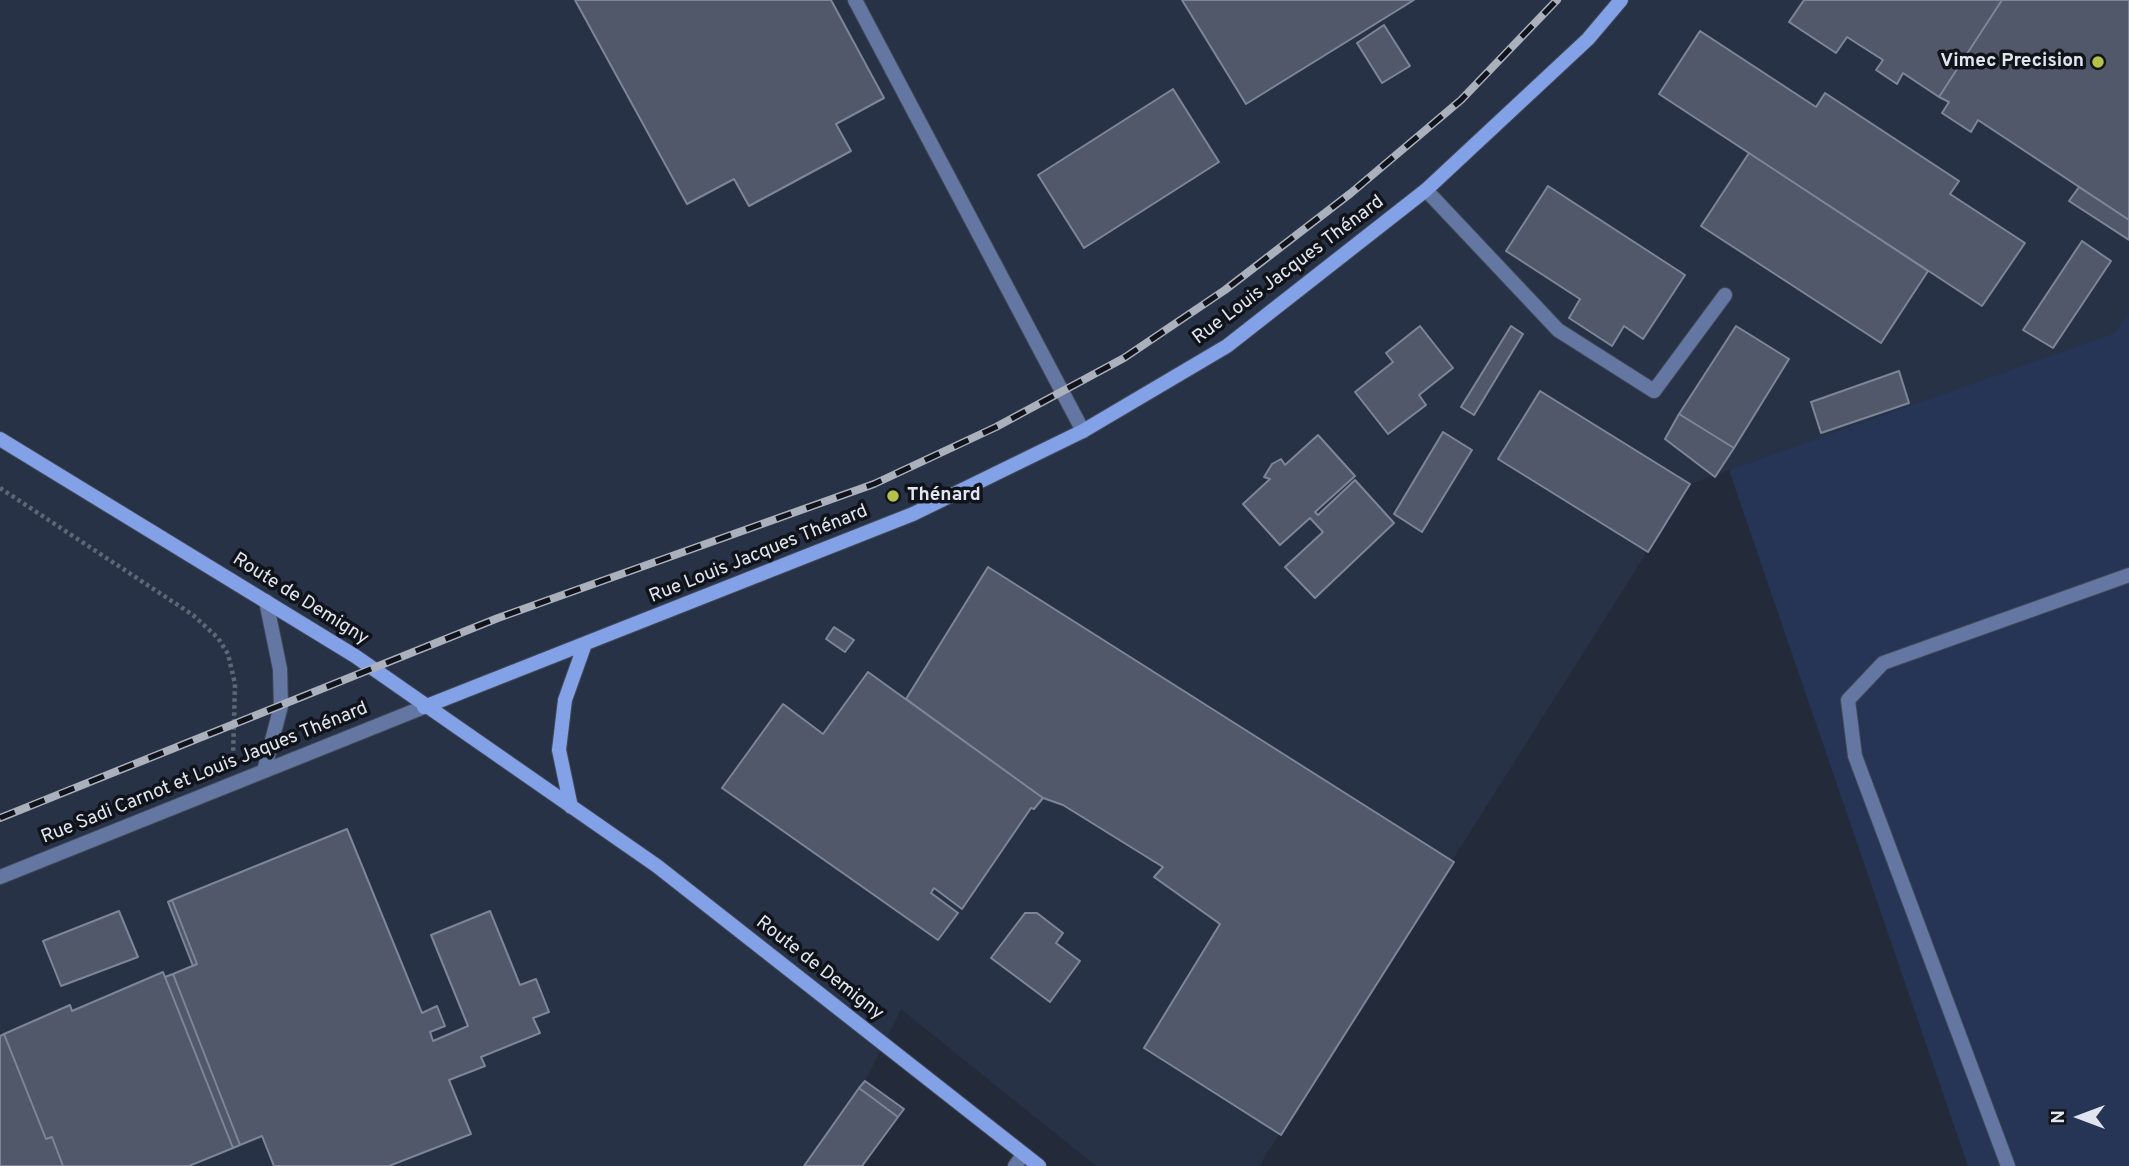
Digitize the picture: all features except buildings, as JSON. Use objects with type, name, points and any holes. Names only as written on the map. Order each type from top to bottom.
[{"type":"main road","name":"Rue Louis Jacques Thénard","points":[[425,707],[913,514],[1083,431],[1227,346],[1426,190],[1588,39],[1621,0]]},
{"type":"main road","name":"Route de Demigny","points":[[0,439],[355,656],[657,866],[1019,1160],[1039,1166]]},
{"type":"main road","points":[[571,807],[559,750],[565,700],[585,644]]},
{"type":"street","points":[[855,0],[1083,431]]},
{"type":"street","points":[[1426,190],[1558,330],[1654,391],[1725,295]]},
{"type":"street","points":[[2008,1166],[1855,756],[1848,700],[1883,663],[2129,575]]},
{"type":"street","points":[[264,771],[281,706],[280,669],[266,601]]},
{"type":"street","name":"Rue Sadi Carnot et Louis Jaques Thénard","points":[[0,877],[425,707]]},
{"type":"path","points":[[0,488],[193,615],[218,638],[228,654],[235,684],[231,747],[237,782]]},
{"type":"shaded area","points":[[0,0],[2129,0],[2129,313],[2116,333],[1690,484],[1259,1166],[1096,1166],[901,1009],[865,1081],[804,1166],[0,1166]]},
{"type":"shaded area","points":[[2129,313],[2129,1166],[1968,1166],[1729,470],[2115,333]]},
{"type":"railway","points":[[0,818],[498,618],[874,484],[996,427],[1124,358],[1225,290],[1351,193],[1461,100],[1557,0]]},
{"type":"place","name":"Vimec Precision","points":[[2098,62]]},
{"type":"place","name":"Thénard","points":[[893,496]]}]
